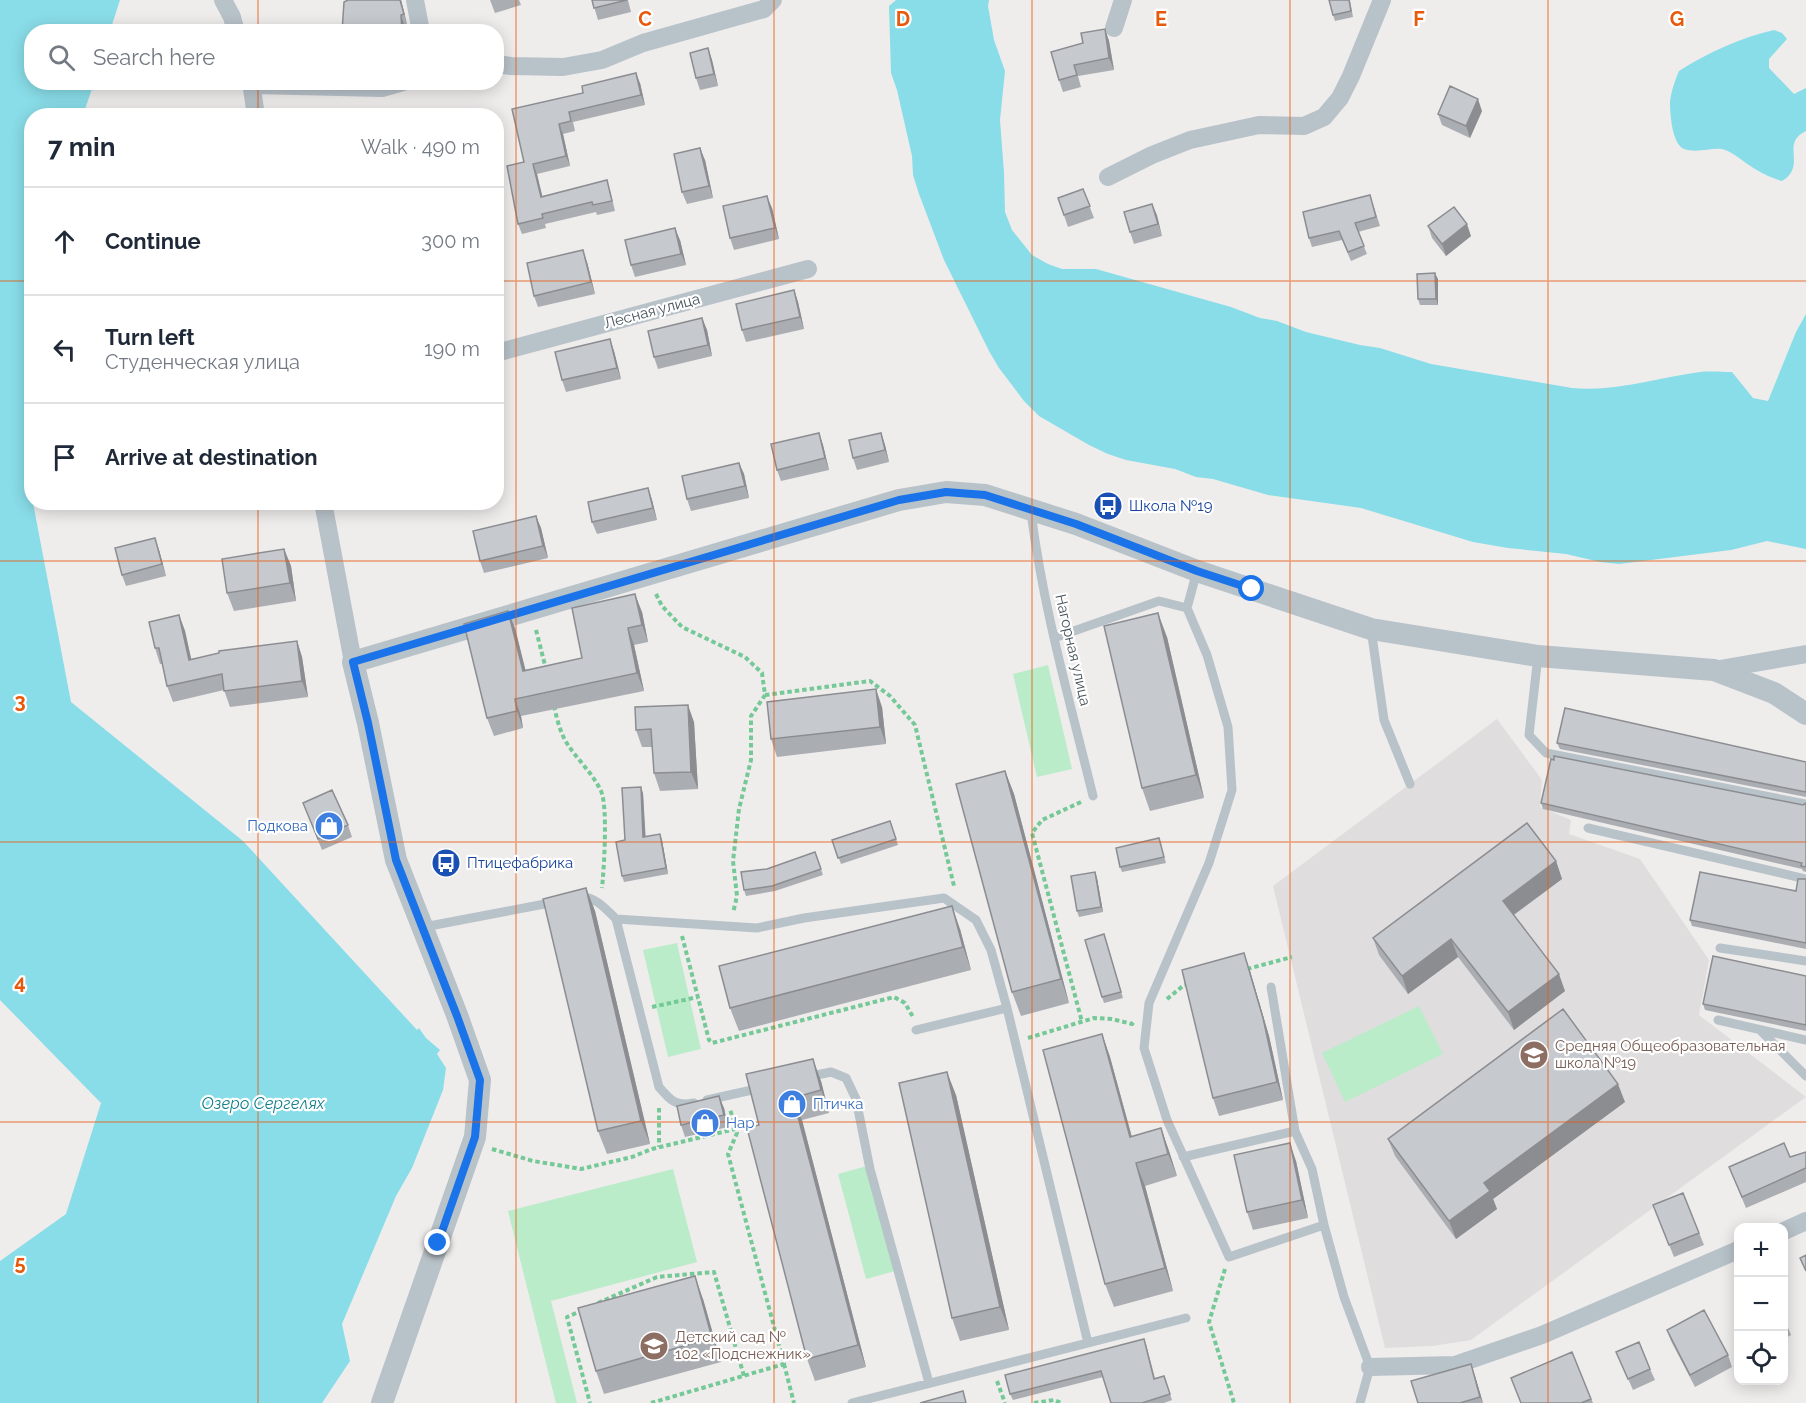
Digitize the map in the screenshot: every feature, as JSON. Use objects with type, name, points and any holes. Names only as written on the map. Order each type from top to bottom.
[{"type":"street","points":[[223,0],[234,24]]},
{"type":"street","points":[[415,0],[420,24]]},
{"type":"street","points":[[504,65],[563,67],[602,60],[643,43],[764,9],[773,0]]},
{"type":"street","points":[[1114,28],[1123,0]]},
{"type":"street","points":[[1108,177],[1152,155],[1190,140],[1258,125],[1304,126],[1324,117],[1340,98],[1351,76],[1382,0]]},
{"type":"street","points":[[253,90],[255,108]]},
{"type":"street","name":"Лесная улица","points":[[504,351],[808,268]]},
{"type":"street","points":[[353,662],[899,500],[946,492],[985,495],[1031,509],[1197,571],[1371,630],[1538,656],[1714,670],[1806,654]]},
{"type":"street","points":[[324,510],[353,662],[396,860],[480,1080],[473,1144],[382,1403]]},
{"type":"street","points":[[1714,670],[1774,693],[1806,714]]},
{"type":"street","points":[[1788,1229],[1806,1221]]},
{"type":"street","points":[[1370,1367],[1455,1365],[1542,1335],[1734,1252]]},
{"type":"lane","name":"Нагорная улица","points":[[1031,509],[1035,546],[1054,638],[1093,796]]},
{"type":"lane","points":[[1197,571],[1187,608],[1207,655],[1228,727],[1232,790],[1209,863],[1149,1003],[1144,1048],[1167,1120],[1229,1257],[1324,1225]]},
{"type":"lane","points":[[1054,638],[1159,601],[1187,608]]},
{"type":"lane","points":[[1371,630],[1384,720],[1410,784]]},
{"type":"lane","points":[[1538,656],[1529,735],[1546,753],[1806,804]]},
{"type":"lane","points":[[1588,828],[1806,879]]},
{"type":"lane","points":[[573,899],[584,896],[601,904],[615,919],[659,1087],[670,1100],[685,1105],[773,1085]]},
{"type":"lane","points":[[615,919],[757,928],[804,918],[944,898],[975,920],[991,950],[1007,1008],[1088,1343]]},
{"type":"lane","points":[[422,928],[561,901]]},
{"type":"lane","points":[[1720,948],[1806,961]]},
{"type":"lane","points":[[1270,987],[1295,1131],[1312,1169],[1324,1225],[1344,1297],[1370,1367],[1360,1403]]},
{"type":"lane","points":[[916,1030],[1007,1008]]},
{"type":"lane","points":[[1718,1020],[1806,1040]]},
{"type":"lane","points":[[1760,1030],[1806,1076]]},
{"type":"lane","points":[[796,1080],[831,1072],[846,1078],[856,1100],[870,1169],[928,1383]]},
{"type":"lane","points":[[1183,1157],[1295,1131]]},
{"type":"lane","points":[[852,1403],[1186,1318]]},
{"type":"path","points":[[647,575],[662,606],[682,627],[744,657],[762,673],[765,695],[751,716],[751,760],[739,809],[733,861],[737,896],[730,926]]},
{"type":"path","points":[[531,609],[547,676]]},
{"type":"path","points":[[765,695],[870,681],[890,696],[915,725],[960,909]]},
{"type":"path","points":[[552,699],[557,723],[567,744],[602,793],[604,868],[601,904]]},
{"type":"path","points":[[1082,1022],[1032,833],[1042,820],[1093,796]]},
{"type":"path","points":[[679,924],[709,1040],[712,1043],[894,997],[905,1003],[912,1014],[916,1030]]},
{"type":"path","points":[[639,1010],[698,997]]},
{"type":"path","points":[[659,1087],[659,1147]]},
{"type":"path","points":[[726,1095],[737,1133],[728,1155],[794,1403]]},
{"type":"path","points":[[473,1144],[533,1161],[581,1169],[735,1129]]},
{"type":"path","points":[[1229,1257],[1209,1322],[1234,1403]]},
{"type":"path","points":[[597,1304],[657,1277],[714,1272],[744,1376]]},
{"type":"path","points":[[587,1308],[567,1317],[590,1403]]},
{"type":"path","points":[[651,1403],[784,1364]]},
{"type":"path","points":[[992,1367],[1005,1403]]},
{"type":"path","points":[[1034,1403],[1054,1400],[1061,1403]]},
{"type":"shaded area","name":"Средняя Общеобразовательная школа №19","points":[[1497,719],[1542,780],[1540,807],[1571,820],[1569,834],[1640,859],[1709,960],[1699,1015],[1806,1097],[1471,1340],[1432,1346],[1385,1348],[1273,886]]},
{"type":"green space","points":[[1048,665],[1072,769],[1037,777],[1013,674]]},
{"type":"green space","points":[[677,943],[701,1049],[668,1057],[643,950]]},
{"type":"green space","points":[[1419,1006],[1443,1054],[1345,1102],[1322,1053]]},
{"type":"green space","points":[[867,1166],[895,1271],[866,1279],[838,1174]]},
{"type":"green space","points":[[673,1169],[697,1262],[551,1301],[577,1403],[556,1403],[508,1211]]},
{"type":"water","name":"Озеро Сергелях","points":[[0,0],[120,0],[112,24],[24,24],[24,90],[92,90],[85,108],[24,108],[24,510],[34,510],[71,702],[243,841],[417,1030],[419,1028],[426,1038],[440,1050],[437,1054],[446,1068],[443,1090],[412,1168],[396,1196],[342,1324],[350,1361],[322,1403],[0,1403],[0,1261],[66,1214],[101,1103],[0,1000]]},
{"type":"water","points":[[896,0],[989,0],[994,40],[1005,71],[1000,120],[1005,212],[1012,230],[1032,255],[1062,269],[1096,269],[1231,307],[1306,332],[1380,348],[1431,364],[1589,389],[1621,386],[1700,372],[1732,372],[1753,398],[1768,401],[1796,332],[1806,314],[1806,549],[1767,541],[1731,550],[1619,564],[1566,554],[1473,542],[1361,508],[1268,495],[1213,479],[1196,477],[1175,469],[1126,460],[1089,445],[1039,416],[1024,401],[989,351],[944,260],[919,194],[913,175],[912,156],[897,90],[891,73],[889,6]]},
{"type":"water","points":[[1774,30],[1782,33],[1787,39],[1769,59],[1769,68],[1794,94],[1806,88],[1806,131],[1795,140],[1793,168],[1782,181],[1753,168],[1725,150],[1684,149],[1674,135],[1670,107],[1672,90],[1679,71],[1725,46]]},
{"type":"building","points":[[348,0],[400,0],[404,14],[401,15],[402,24],[343,24],[344,2]]},
{"type":"building","points":[[592,0],[627,0],[594,8]]},
{"type":"building","points":[[1329,0],[1349,0],[1351,11],[1333,15]]},
{"type":"building","points":[[1105,29],[1109,58],[1074,65],[1077,75],[1059,80],[1051,52],[1083,43],[1081,33]]},
{"type":"building","points":[[708,48],[714,74],[696,78],[690,53]]},
{"type":"building","points":[[636,73],[641,95],[569,112],[571,121],[559,124],[566,156],[533,164],[541,197],[607,180],[612,201],[593,205],[592,202],[542,214],[543,218],[518,224],[507,166],[524,162],[512,109],[583,93],[582,86]]},
{"type":"building","points":[[1450,86],[1478,99],[1466,126],[1438,114]]},
{"type":"building","points":[[700,148],[709,186],[682,192],[674,154]]},
{"type":"building","points":[[1083,189],[1090,206],[1064,215],[1058,198]]},
{"type":"building","points":[[1370,195],[1376,217],[1355,223],[1364,246],[1348,252],[1339,231],[1309,238],[1303,212]]},
{"type":"building","points":[[767,196],[775,228],[730,238],[723,206]]},
{"type":"building","points":[[1152,204],[1158,224],[1130,232],[1124,212]]},
{"type":"building","points":[[1454,207],[1467,224],[1442,244],[1428,226]]},
{"type":"building","points":[[675,228],[681,254],[631,265],[625,240]]},
{"type":"building","points":[[583,250],[591,282],[534,296],[527,263]]},
{"type":"building","points":[[1435,273],[1436,299],[1418,299],[1417,274]]},
{"type":"building","points":[[794,290],[800,317],[742,330],[736,304]]},
{"type":"building","points":[[702,318],[708,345],[654,357],[648,331]]},
{"type":"building","points":[[610,339],[617,368],[562,380],[555,352]]},
{"type":"building","points":[[819,433],[825,458],[777,470],[771,444]]},
{"type":"building","points":[[881,433],[885,450],[853,458],[849,440]]},
{"type":"building","points":[[739,463],[745,486],[687,499],[682,476]]},
{"type":"building","points":[[648,488],[653,508],[592,522],[588,502]]},
{"type":"building","points":[[536,516],[543,546],[480,561],[473,531]]},
{"type":"building","points":[[155,538],[162,564],[122,575],[115,548]]},
{"type":"building","points":[[284,549],[290,583],[227,593],[222,559]]},
{"type":"building","points":[[635,594],[642,625],[628,628],[637,673],[515,699],[517,711],[487,718],[464,624],[508,611],[523,671],[582,658],[572,608]]},
{"type":"building","points":[[1158,613],[1196,775],[1142,788],[1104,626]]},
{"type":"building","points":[[179,615],[189,660],[219,653],[219,651],[297,641],[302,681],[224,691],[222,674],[167,686],[159,648],[155,648],[149,622]]},
{"type":"building","points":[[876,689],[880,727],[771,739],[767,702]]},
{"type":"building","points":[[688,705],[691,772],[654,773],[651,729],[636,730],[635,707]]},
{"type":"building","points":[[1565,708],[1806,762],[1806,792],[1557,743]]},
{"type":"building","points":[[1554,756],[1803,805],[1806,803],[1806,867],[1801,866],[1802,863],[1541,803],[1551,759],[1554,760]]},
{"type":"building","points":[[1005,771],[1061,979],[1012,992],[956,784]]},
{"type":"building","points":[[641,787],[643,837],[660,834],[666,868],[622,876],[616,842],[625,840],[622,788]]},
{"type":"building","name":"Подкова","points":[[332,790],[348,825],[318,839],[303,803]]},
{"type":"building","points":[[890,821],[896,839],[838,858],[832,840]]},
{"type":"building","points":[[1527,823],[1556,861],[1503,901],[1559,974],[1508,1012],[1451,939],[1402,976],[1373,938]]},
{"type":"building","points":[[1159,838],[1164,857],[1120,867],[1116,848]]},
{"type":"building","points":[[815,852],[821,869],[772,886],[744,890],[741,872],[767,869]]},
{"type":"building","points":[[1095,872],[1101,907],[1077,911],[1071,876]]},
{"type":"building","points":[[1700,872],[1796,891],[1798,879],[1806,879],[1806,943],[1690,920]]},
{"type":"building","points":[[586,888],[641,1121],[598,1131],[543,899]]},
{"type":"building","points":[[952,906],[963,947],[730,1008],[719,966]]},
{"type":"building","points":[[1104,934],[1121,992],[1102,997],[1085,940]]},
{"type":"building","points":[[1244,953],[1263,1018],[1277,1082],[1213,1098],[1182,970]]},
{"type":"building","points":[[1713,956],[1806,976],[1806,1025],[1703,1004]]},
{"type":"building","points":[[1563,1009],[1618,1084],[1484,1183],[1490,1191],[1449,1221],[1388,1139]]},
{"type":"building","points":[[1102,1034],[1130,1137],[1161,1128],[1168,1154],[1136,1163],[1165,1268],[1105,1284],[1043,1050]]},
{"type":"building","points":[[813,1059],[821,1090],[793,1098],[858,1345],[807,1359],[747,1128],[759,1125],[746,1074]]},
{"type":"building","points":[[947,1072],[1000,1307],[952,1318],[899,1083]]},
{"type":"building","points":[[719,1096],[724,1115],[681,1125],[677,1106]]},
{"type":"building","points":[[1290,1143],[1302,1200],[1247,1212],[1234,1155]]},
{"type":"building","points":[[1784,1143],[1790,1157],[1806,1152],[1806,1168],[1742,1197],[1729,1167]]},
{"type":"building","points":[[1683,1193],[1699,1233],[1669,1245],[1653,1205]]},
{"type":"building","points":[[1806,1255],[1806,1271],[1800,1258]]},
{"type":"building","name":"Детский сад № 102 «Подснежник»","points":[[695,1276],[712,1338],[596,1371],[578,1308]]},
{"type":"building","points":[[1704,1310],[1728,1355],[1690,1375],[1667,1330]]},
{"type":"building","points":[[1144,1339],[1154,1379],[1164,1376],[1170,1394],[1142,1403],[1111,1403],[1101,1371],[1010,1394],[1005,1375]]},
{"type":"building","points":[[1639,1342],[1650,1369],[1628,1379],[1616,1352]]},
{"type":"building","points":[[1572,1352],[1591,1399],[1581,1403],[1521,1403],[1511,1378]]},
{"type":"building","points":[[1471,1364],[1480,1397],[1460,1403],[1418,1403],[1411,1381]]},
{"type":"building","points":[[963,1391],[966,1403],[920,1403]]},
{"type":"place","name":"Школа №19","points":[[1108,506]]},
{"type":"place","name":"Подкова","points":[[329,826]]},
{"type":"place","name":"Птицефабрика","points":[[446,863]]},
{"type":"place","name":"Средняя Общеобразовательная школа №19","points":[[1534,1055]]},
{"type":"place","name":"Птичка","points":[[792,1104]]},
{"type":"place","name":"Нар","points":[[705,1123]]},
{"type":"place","name":"Детский сад № 102 «Подснежник»","points":[[654,1346]]},
{"type":"route","points":[[438,1243],[475,1137],[480,1080],[396,860],[353,662],[899,500],[946,492],[985,495],[1076,524],[1197,571],[1252,589]]}]
